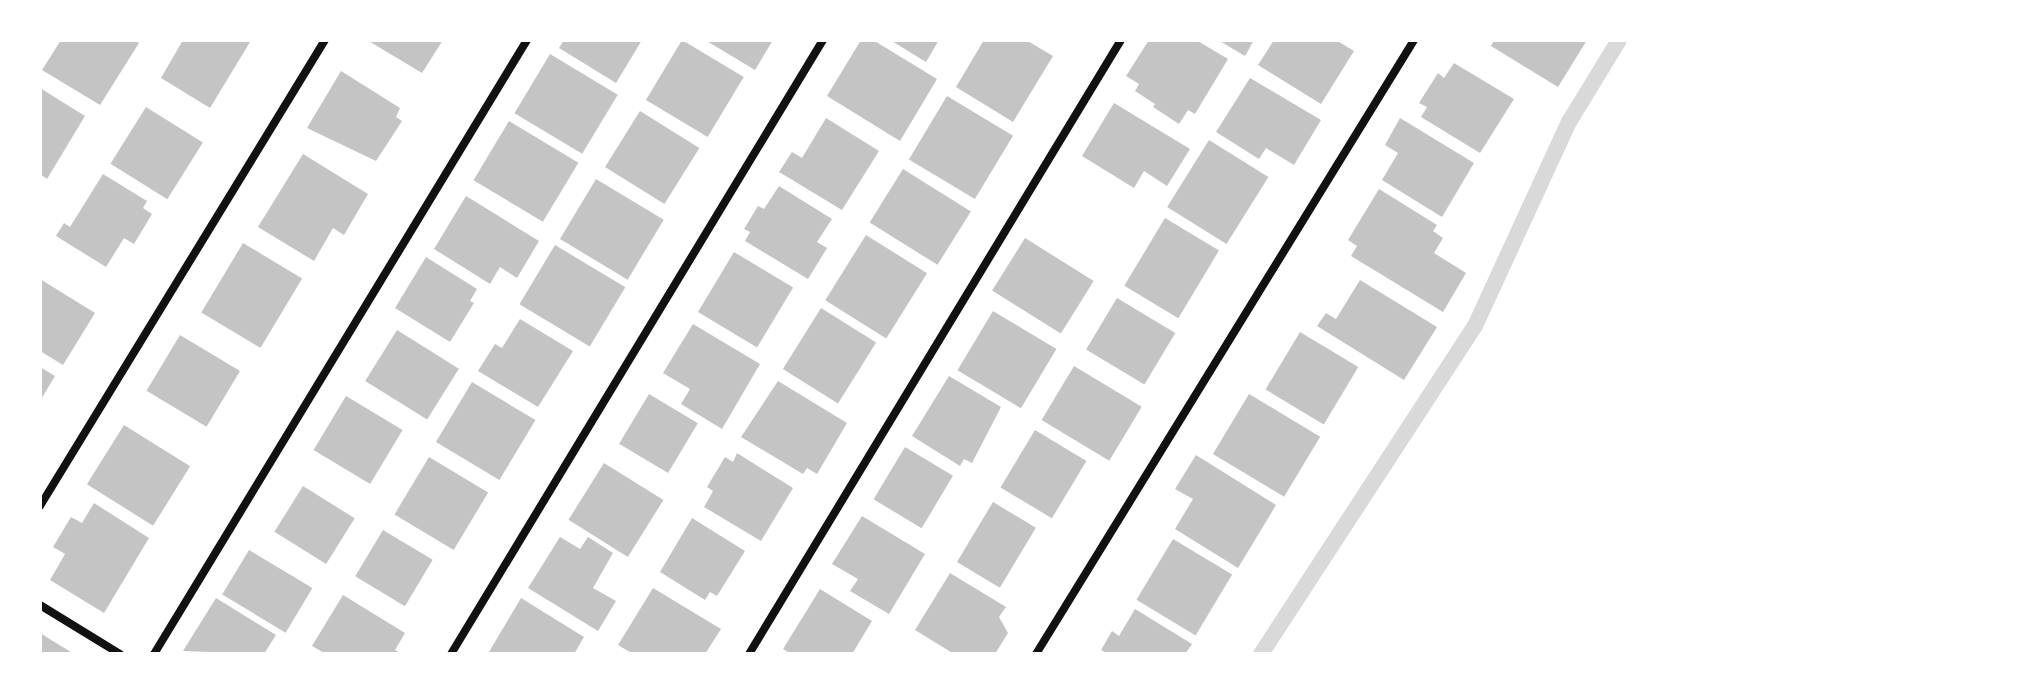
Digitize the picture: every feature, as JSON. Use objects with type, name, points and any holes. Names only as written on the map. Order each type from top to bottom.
[{"type":"street","points":[[40,506],[325,40]]},
{"type":"street","points":[[154,654],[527,40]]},
{"type":"street","points":[[451,654],[823,40]]},
{"type":"street","points":[[749,654],[1121,40]]},
{"type":"street","points":[[1036,654],[1414,40]]},
{"type":"street","points":[[40,605],[120,654]]},
{"type":"building","points":[[61,40],[135,40],[139,43],[100,105],[42,70]]},
{"type":"building","points":[[183,40],[250,42],[210,108],[161,78]]},
{"type":"building","points":[[367,40],[443,40],[422,73]]},
{"type":"building","points":[[564,40],[642,40],[616,83],[559,48]]},
{"type":"building","points":[[682,40],[744,77],[708,137],[646,100]]},
{"type":"building","points":[[705,40],[773,40],[755,70]]},
{"type":"building","points":[[861,40],[873,40],[937,79],[900,141],[827,96]]},
{"type":"building","points":[[890,40],[939,40],[926,62]]},
{"type":"building","points":[[984,40],[1026,40],[1053,56],[1013,122],[956,87]]},
{"type":"building","points":[[1149,40],[1196,40],[1228,59],[1195,114],[1188,110],[1179,124],[1135,91],[1139,84],[1126,76]]},
{"type":"building","points":[[1218,40],[1254,40],[1245,56]]},
{"type":"building","points":[[1274,40],[1336,40],[1354,51],[1321,104],[1258,65]]},
{"type":"building","points":[[1494,40],[1587,40],[1558,87],[1491,46]]},
{"type":"building","points":[[550,54],[618,95],[582,154],[514,113]]},
{"type":"building","points":[[1454,63],[1514,99],[1480,153],[1421,117],[1427,107],[1419,103],[1438,73],[1444,78]]},
{"type":"building","points":[[341,71],[400,108],[396,117],[402,121],[376,161],[307,128]]},
{"type":"building","points":[[1250,78],[1321,120],[1294,165],[1266,148],[1259,159],[1216,132]]},
{"type":"building","points":[[40,88],[85,116],[47,179],[40,174]]},
{"type":"building","points":[[947,96],[1013,136],[975,199],[909,159]]},
{"type":"building","points":[[1114,103],[1190,149],[1167,186],[1144,171],[1134,188],[1082,156]]},
{"type":"building","points":[[146,107],[203,143],[167,199],[110,164]]},
{"type":"building","points":[[640,111],[699,148],[664,204],[605,167]]},
{"type":"building","points":[[826,118],[879,151],[842,210],[779,172],[792,152],[802,158]]},
{"type":"building","points":[[1400,118],[1474,163],[1442,217],[1382,180],[1398,153],[1385,145]]},
{"type":"building","points":[[509,121],[578,163],[543,222],[473,180]]},
{"type":"building","points":[[1209,140],[1268,177],[1226,244],[1167,207]]},
{"type":"building","points":[[303,154],[368,194],[344,235],[333,228],[314,261],[258,227]]},
{"type":"building","points":[[903,169],[971,211],[937,265],[870,222]]},
{"type":"building","points":[[103,174],[147,201],[143,208],[152,214],[134,244],[124,238],[106,267],[56,236],[64,223],[70,227]]},
{"type":"building","points":[[596,179],[664,220],[628,280],[560,239]]},
{"type":"building","points":[[779,186],[832,219],[817,242],[827,248],[808,279],[745,241],[750,232],[744,229],[758,206],[764,209]]},
{"type":"building","points":[[1379,189],[1437,225],[1433,231],[1443,238],[1434,253],[1466,273],[1443,312],[1351,256],[1357,246],[1348,240]]},
{"type":"building","points":[[466,196],[539,241],[517,278],[500,267],[490,284],[434,249]]},
{"type":"building","points":[[1165,218],[1219,250],[1178,318],[1124,286]]},
{"type":"building","points":[[866,235],[927,273],[886,338],[825,300]]},
{"type":"building","points":[[1025,238],[1094,281],[1061,334],[992,291]]},
{"type":"building","points":[[243,243],[302,279],[260,348],[201,312]]},
{"type":"building","points":[[555,245],[625,287],[590,346],[519,304]]},
{"type":"building","points":[[734,252],[793,288],[757,348],[698,312]]},
{"type":"building","points":[[426,257],[477,289],[470,301],[474,303],[450,342],[395,308]]},
{"type":"building","points":[[40,279],[95,313],[63,365],[40,351]]},
{"type":"building","points":[[1360,280],[1437,327],[1404,380],[1317,326],[1326,313],[1336,319]]},
{"type":"building","points":[[1117,298],[1175,333],[1144,384],[1086,349]]},
{"type":"building","points":[[821,308],[876,342],[838,404],[783,369]]},
{"type":"building","points":[[993,311],[1056,349],[1021,408],[957,370]]},
{"type":"building","points":[[520,319],[573,351],[538,407],[478,371],[495,344],[502,348]]},
{"type":"building","points":[[693,324],[760,364],[722,429],[681,404],[690,389],[663,373]]},
{"type":"building","points":[[397,330],[459,369],[427,420],[365,381]]},
{"type":"building","points":[[1300,332],[1358,367],[1324,424],[1265,389]]},
{"type":"building","points":[[180,335],[240,371],[207,427],[147,391]]},
{"type":"building","points":[[1074,366],[1142,407],[1109,461],[1042,420]]},
{"type":"building","points":[[40,367],[55,376],[40,401]]},
{"type":"building","points":[[949,376],[1001,407],[972,463],[964,459],[960,466],[912,436]]},
{"type":"building","points":[[778,381],[847,423],[817,474],[807,468],[803,474],[741,437]]},
{"type":"building","points":[[472,382],[535,420],[499,480],[436,442]]},
{"type":"building","points":[[649,394],[698,423],[668,473],[619,444]]},
{"type":"building","points":[[1249,394],[1320,437],[1284,497],[1213,454]]},
{"type":"building","points":[[346,396],[403,430],[370,484],[314,450]]},
{"type":"building","points":[[124,425],[190,466],[153,526],[87,484]]},
{"type":"building","points":[[1035,430],[1086,461],[1052,518],[1000,487]]},
{"type":"building","points":[[905,447],[953,476],[922,528],[874,499]]},
{"type":"building","points":[[737,453],[793,488],[761,541],[704,507],[713,491],[707,487],[725,457],[733,462]]},
{"type":"building","points":[[1196,455],[1276,505],[1238,568],[1175,529],[1193,499],[1175,489]]},
{"type":"building","points":[[429,457],[488,493],[454,550],[394,514]]},
{"type":"building","points":[[604,463],[663,500],[628,557],[568,520]]},
{"type":"building","points":[[303,486],[355,518],[326,564],[274,532]]},
{"type":"building","points":[[993,502],[1036,528],[1000,588],[957,562]]},
{"type":"building","points":[[94,503],[149,538],[104,613],[50,580],[65,554],[53,547],[71,517],[82,523]]},
{"type":"building","points":[[862,516],[925,554],[889,614],[850,591],[858,579],[832,564]]},
{"type":"building","points":[[692,518],[745,551],[717,596],[710,592],[705,600],[660,572]]},
{"type":"building","points":[[383,530],[433,560],[405,606],[355,576]]},
{"type":"building","points":[[560,537],[580,549],[588,537],[613,553],[593,588],[616,601],[598,631],[528,588]]},
{"type":"building","points":[[1173,539],[1232,575],[1196,635],[1136,600]]},
{"type":"building","points":[[249,550],[312,588],[286,633],[222,595]]},
{"type":"building","points":[[950,573],[1006,607],[999,617],[1008,633],[995,654],[954,654],[915,630]]},
{"type":"building","points":[[653,588],[721,629],[705,654],[633,654],[618,645]]},
{"type":"building","points":[[820,589],[872,621],[852,654],[791,654],[783,649]]},
{"type":"building","points":[[343,595],[405,633],[395,650],[402,654],[326,654],[312,646]]},
{"type":"building","points":[[216,598],[276,635],[264,654],[183,651]]},
{"type":"building","points":[[521,598],[584,637],[574,654],[489,652]]},
{"type":"building","points":[[1135,609],[1192,644],[1185,654],[1108,654],[1101,650],[1112,631],[1119,636]]},
{"type":"building","points":[[40,633],[74,654],[40,654]]},
{"type":"waterway","points":[[1261,654],[1475,326],[1569,122],[1619,40]]}]
